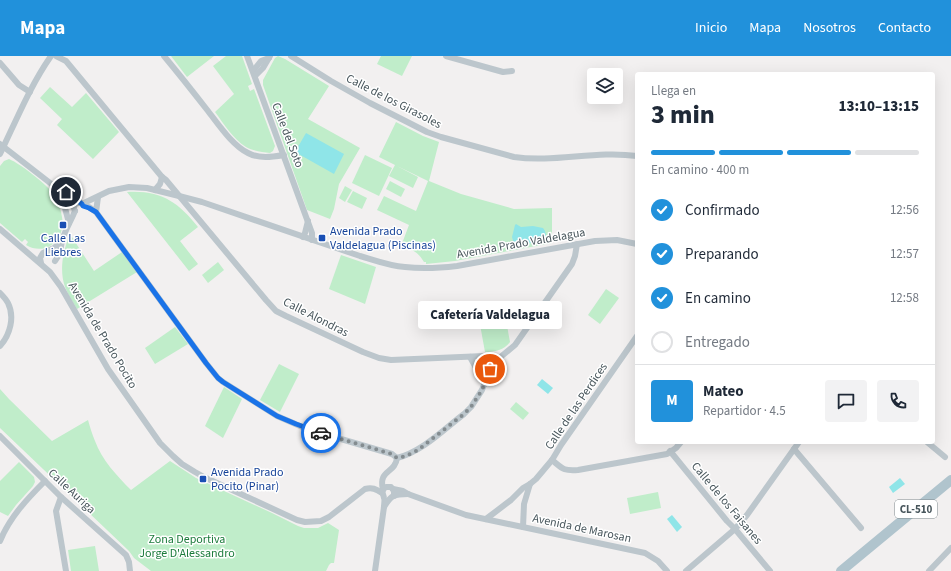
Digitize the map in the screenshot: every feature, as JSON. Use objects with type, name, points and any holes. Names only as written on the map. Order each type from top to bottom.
[{"type":"main road","name":"CL-510","points":[[841,571],[951,480]]},
{"type":"street","points":[[0,154],[2,145],[44,66],[51,56]]},
{"type":"street","name":"Calle Alondras","points":[[56,56],[66,61],[162,177],[266,300],[279,313],[379,358],[391,360],[484,356],[498,359]]},
{"type":"street","points":[[164,56],[224,131],[238,146],[248,153],[260,157],[284,155]]},
{"type":"street","name":"Calle de los Girasoles","points":[[291,56],[370,103],[441,138],[522,158],[615,155],[635,156]]},
{"type":"street","points":[[446,56],[503,72],[512,71]]},
{"type":"street","points":[[248,57],[261,61]]},
{"type":"street","name":"Calle del Soto","points":[[248,57],[308,221],[312,233],[312,240]]},
{"type":"street","points":[[254,73],[261,61],[270,57]]},
{"type":"street","points":[[254,73],[263,68],[270,57]]},
{"type":"street","points":[[0,63],[19,85],[30,92]]},
{"type":"street","points":[[2,145],[54,186],[75,210],[62,241],[59,255],[50,266],[47,267],[42,264],[40,258],[62,241]]},
{"type":"street","points":[[155,190],[160,184],[162,177]]},
{"type":"street","points":[[54,186],[66,192],[96,212],[206,363],[223,382],[258,405],[292,423],[307,429],[392,454],[397,458]]},
{"type":"street","name":"Avenida Prado Valdelagua","points":[[75,210],[81,212],[83,210],[82,204],[109,191],[129,187],[155,190],[202,202],[384,263],[416,268],[443,268],[457,266],[599,241],[617,240],[635,244]]},
{"type":"street","points":[[59,191],[69,223]]},
{"type":"street","points":[[96,212],[98,197]]},
{"type":"street","points":[[193,213],[197,206],[202,202]]},
{"type":"street","points":[[303,237],[308,221]]},
{"type":"street","name":"Avenida de Prado Pocito","points":[[0,229],[50,272],[62,287],[108,369],[160,443],[173,456],[195,472],[297,520],[305,522],[320,521],[365,489],[370,488],[388,493],[402,491],[466,515],[486,520]]},
{"type":"street","points":[[397,458],[406,456],[418,450],[471,407],[485,384],[490,369],[498,359],[515,345],[572,264],[575,256],[576,244]]},
{"type":"street","points":[[25,250],[51,253],[54,256],[54,261]]},
{"type":"street","points":[[0,293],[8,301],[12,311],[9,331],[6,339],[0,346]]},
{"type":"street","name":"Calle de las Perdices","points":[[486,520],[523,488],[536,479],[552,460],[635,339]]},
{"type":"street","points":[[470,357],[485,384]]},
{"type":"street","name":"Calle Auriga","points":[[0,436],[61,497],[126,555],[129,562],[130,571]]},
{"type":"street","points":[[552,460],[568,471],[578,470],[667,454],[679,444]]},
{"type":"street","points":[[686,571],[735,529],[747,515],[798,444]]},
{"type":"street","points":[[929,444],[945,457]]},
{"type":"street","points":[[794,449],[861,528]]},
{"type":"street","name":"Calle de los Faisanes","points":[[670,452],[770,571]]},
{"type":"street","points":[[375,571],[384,507],[388,493],[381,483],[382,478],[396,465],[397,458]]},
{"type":"street","points":[[0,541],[13,515],[45,481]]},
{"type":"street","name":"Calle de las Perdices","points":[[523,527],[525,501],[530,484]]},
{"type":"street","points":[[516,495],[522,497],[525,501]]},
{"type":"street","points":[[61,497],[56,511],[66,571]]},
{"type":"street","name":"Avenida de Marosan","points":[[486,520],[645,552],[658,561],[667,571]]},
{"type":"street","points":[[929,571],[951,548]]},
{"type":"green space","points":[[171,56],[214,56],[187,77]]},
{"type":"green space","points":[[226,56],[242,56],[252,84],[248,86],[250,91],[254,89],[275,146],[273,151],[270,153],[258,151],[241,144],[215,112],[234,94],[213,66]]},
{"type":"green space","points":[[278,56],[329,86],[308,119],[360,148],[339,184],[334,209],[330,219],[307,210],[263,85],[263,80],[275,58]]},
{"type":"green space","points":[[381,56],[412,56],[402,76],[377,64]]},
{"type":"green space","points":[[50,87],[72,107],[86,93],[119,132],[93,159],[57,125],[62,119],[40,98]]},
{"type":"green space","points":[[396,122],[423,136],[439,142],[429,181],[461,194],[514,209],[552,208],[552,243],[455,261],[426,264],[426,262],[424,262],[414,251],[401,246],[409,225],[377,210],[384,196],[416,211],[428,181],[397,166],[418,177],[413,188],[389,176],[395,165],[379,157]]},
{"type":"green space","points":[[365,155],[392,168],[379,196],[352,183]]},
{"type":"green space","points":[[9,159],[20,165],[41,181],[55,196],[62,217],[61,232],[58,239],[47,247],[41,249],[26,245],[28,242],[25,239],[22,242],[0,223],[0,166],[4,161]]},
{"type":"green space","points":[[390,181],[405,189],[401,197],[386,189]]},
{"type":"green space","points":[[345,186],[352,190],[345,202],[339,198]]},
{"type":"green space","points":[[353,191],[367,198],[362,209],[347,202]]},
{"type":"green space","points":[[127,192],[150,193],[168,199],[176,204],[191,218],[198,227],[180,241],[198,264],[189,271]]},
{"type":"green space","points":[[70,234],[94,271],[122,252],[137,272],[77,309],[66,290],[62,274],[65,247]]},
{"type":"green space","points":[[341,255],[376,267],[365,304],[329,289]]},
{"type":"green space","points":[[218,262],[224,270],[208,283],[202,275]]},
{"type":"green space","points":[[606,289],[619,298],[600,324],[588,315]]},
{"type":"green space","points":[[503,304],[510,342],[499,350],[485,352],[477,308]]},
{"type":"green space","points":[[175,327],[188,344],[155,364],[145,348]]},
{"type":"green space","points":[[279,364],[299,374],[280,412],[260,400]]},
{"type":"green space","points":[[224,387],[242,399],[223,438],[205,426]]},
{"type":"green space","name":"Zona Deportiva Jorge D'Alessandro","points":[[0,389],[52,441],[88,420],[102,455],[115,473],[131,490],[170,461],[196,478],[298,526],[304,528],[318,528],[328,523],[339,530],[334,563],[329,565],[326,571],[151,571],[134,558],[129,551],[0,428]]},
{"type":"green space","points":[[516,402],[529,413],[523,420],[510,409]]},
{"type":"green space","points":[[19,462],[34,477],[35,482],[8,516],[0,512],[0,481]]},
{"type":"green space","points":[[658,492],[661,508],[630,514],[627,498]]},
{"type":"green space","points":[[95,546],[99,571],[71,571],[68,550]]},
{"type":"water","points":[[306,133],[344,154],[334,174],[295,152]]},
{"type":"water","points":[[516,224],[521,227],[533,226],[543,228],[546,235],[541,241],[521,245],[514,244],[512,237]]},
{"type":"water","points":[[542,379],[553,388],[548,394],[537,385]]},
{"type":"water","points":[[900,478],[905,484],[893,493],[889,487]]},
{"type":"water","points":[[672,515],[682,527],[677,532],[667,519]]},
{"type":"way so far","points":[[321,433],[392,454],[397,458],[406,456],[418,450],[471,407],[485,384],[490,369]]},
{"type":"place","name":"Calle Las Liebres","points":[[63,225]]},
{"type":"place","name":"Avenida Prado Valdelagua (Piscinas)","points":[[322,238]]},
{"type":"place","name":"Cafetería Valdelagua","points":[[490,369]]},
{"type":"place","name":"Avenida Prado Pocito (Pinar)","points":[[203,479]]},
{"type":"route","points":[[66,192],[83,206],[96,212],[218,378],[277,416],[307,429],[321,433]]}]
